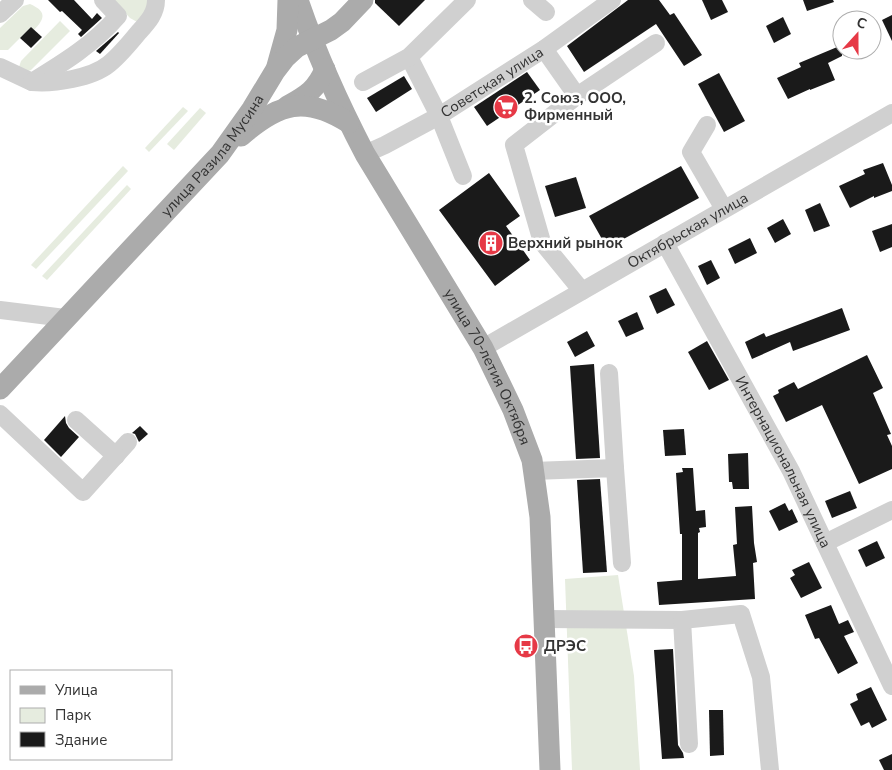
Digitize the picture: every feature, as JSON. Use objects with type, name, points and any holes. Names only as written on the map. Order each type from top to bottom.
[{"type":"main road","points":[[275,71],[287,30],[288,0]]},
{"type":"main road","name":"улица 70-летия Октября","points":[[298,0],[311,39],[349,123],[365,154],[483,348],[513,410],[532,460],[540,517],[550,770]]},
{"type":"main road","name":"улица Разила Мусина","points":[[0,389],[220,154],[252,109],[275,71],[298,47],[342,22],[363,0]]},
{"type":"main road","points":[[220,154],[256,123],[310,93],[319,82],[325,69]]},
{"type":"main road","points":[[286,107],[318,108],[333,113],[349,123]]},
{"type":"street","points":[[0,14],[15,0]]},
{"type":"street","points":[[32,82],[76,55],[118,16],[102,0]]},
{"type":"street","points":[[0,67],[32,82],[47,84],[73,79],[108,65],[123,51],[150,19],[156,0]]},
{"type":"street","points":[[363,82],[409,57],[468,0]]},
{"type":"street","points":[[532,0],[546,12]]},
{"type":"street","name":"Советская улица","points":[[365,154],[439,116],[544,49],[612,0]]},
{"type":"street","points":[[582,291],[542,242],[514,145],[577,96],[656,43]]},
{"type":"street","points":[[544,49],[577,96]]},
{"type":"street","points":[[409,57],[439,116],[463,176]]},
{"type":"street","name":"Октябрьская улица","points":[[483,348],[892,113]]},
{"type":"street","points":[[707,125],[691,152],[724,209]]},
{"type":"street","name":"Интернациональная улица","points":[[665,243],[791,472],[825,543],[888,665],[892,686]]},
{"type":"street","points":[[4,307],[65,318]]},
{"type":"street","points":[[609,373],[622,563]]},
{"type":"street","points":[[0,414],[83,492],[128,442]]},
{"type":"street","points":[[76,420],[116,456]]},
{"type":"street","points":[[533,471],[615,468]]},
{"type":"street","points":[[825,543],[892,510]]},
{"type":"street","points":[[543,619],[682,620],[741,614],[761,677],[770,770]]},
{"type":"street","points":[[682,620],[689,744]]},
{"type":"green space","points":[[113,0],[149,0],[150,4],[139,23],[130,18]]},
{"type":"green space","points":[[30,4],[41,12],[41,22],[34,30],[31,27],[8,50],[0,50],[0,28],[23,6]]},
{"type":"green space","points":[[60,21],[70,31],[31,70],[25,72],[19,67],[21,61]]},
{"type":"green space","points":[[183,107],[188,111],[149,152],[145,148]]},
{"type":"green space","points":[[200,108],[206,113],[174,150],[167,144]]},
{"type":"green space","points":[[123,166],[128,171],[36,269],[31,265]]},
{"type":"green space","points":[[127,185],[131,189],[47,280],[42,276]]},
{"type":"green space","points":[[618,575],[634,676],[640,770],[572,770],[565,579]]},
{"type":"building","points":[[48,0],[74,0],[92,19],[97,13],[102,18],[81,37],[78,34],[82,30]]},
{"type":"building","points":[[375,0],[425,0],[399,26],[375,3]]},
{"type":"building","points":[[628,0],[659,0],[670,15],[674,13],[702,55],[684,66],[656,24],[584,72],[567,46]]},
{"type":"building","points":[[702,0],[722,0],[728,12],[711,20]]},
{"type":"building","points":[[803,0],[833,0],[834,2],[807,11]]},
{"type":"building","points":[[892,15],[892,41],[882,20]]},
{"type":"building","points":[[783,17],[791,34],[774,43],[766,26]]},
{"type":"building","points":[[31,27],[42,37],[31,48],[20,38]]},
{"type":"building","points":[[118,32],[100,54],[96,51]]},
{"type":"building","points":[[832,49],[832,60],[834,60],[828,63],[835,80],[788,99],[777,78],[801,67],[799,63]]},
{"type":"building","points":[[527,72],[540,90],[487,126],[474,107]]},
{"type":"building","points":[[719,73],[745,121],[724,132],[698,84]]},
{"type":"building","points":[[404,76],[412,89],[376,112],[367,98]]},
{"type":"building","points":[[883,163],[892,185],[892,191],[874,198],[874,196],[850,208],[839,186],[865,174],[863,170]]},
{"type":"building","points":[[681,166],[699,198],[607,248],[589,216]]},
{"type":"building","name":"Верхний рынок","points":[[489,173],[520,216],[506,226],[530,260],[495,286],[439,210]]},
{"type":"building","points":[[576,177],[586,208],[555,217],[545,186]]},
{"type":"building","points":[[820,203],[830,226],[814,232],[805,210]]},
{"type":"building","points":[[783,219],[791,234],[775,243],[767,228]]},
{"type":"building","points":[[892,224],[892,247],[880,252],[872,231]]},
{"type":"building","points":[[750,238],[757,253],[735,264],[728,249]]},
{"type":"building","points":[[711,260],[720,278],[707,285],[698,266]]},
{"type":"building","points":[[666,288],[675,305],[657,314],[649,296]]},
{"type":"building","points":[[842,308],[850,330],[793,351],[790,342],[752,359],[745,342],[764,333],[766,337]]},
{"type":"building","points":[[637,312],[644,329],[626,337],[618,321]]},
{"type":"building","points":[[587,331],[595,346],[575,357],[567,342]]},
{"type":"building","points":[[707,341],[729,380],[709,390],[688,352]]},
{"type":"building","points":[[867,355],[883,388],[873,393],[891,434],[887,435],[892,446],[892,469],[859,484],[822,405],[786,422],[773,396],[779,393],[778,390],[794,382],[798,389]]},
{"type":"building","points":[[594,364],[600,458],[576,459],[570,366]]},
{"type":"building","points":[[65,416],[69,428],[79,437],[61,457],[44,440]]},
{"type":"building","points":[[140,426],[148,434],[139,442],[135,434],[132,433]]},
{"type":"building","points":[[684,429],[686,455],[665,456],[663,430]]},
{"type":"building","points":[[748,453],[749,489],[733,489],[732,482],[729,482],[728,454]]},
{"type":"building","points":[[682,468],[693,468],[696,511],[705,510],[706,527],[699,528],[700,532],[698,533],[698,579],[736,576],[733,545],[737,544],[735,507],[752,506],[757,562],[753,563],[755,599],[659,605],[657,582],[682,580],[682,534],[680,534],[676,473],[683,472]]},
{"type":"building","points":[[600,479],[607,572],[583,573],[577,480]]},
{"type":"building","points":[[850,491],[857,508],[832,518],[825,501]]},
{"type":"building","points":[[785,503],[789,511],[792,509],[798,522],[779,531],[769,511]]},
{"type":"building","points":[[877,541],[885,558],[866,567],[858,550]]},
{"type":"building","points":[[809,562],[822,588],[801,598],[790,578],[795,575],[792,570]]},
{"type":"building","points":[[831,605],[839,624],[848,620],[854,632],[844,636],[858,663],[838,674],[819,638],[815,639],[805,615]]},
{"type":"building","points":[[673,649],[678,745],[684,758],[662,759],[654,650]]},
{"type":"building","points":[[871,687],[887,720],[872,728],[869,722],[861,726],[850,704],[858,700],[856,694]]},
{"type":"building","points":[[709,710],[723,710],[724,755],[710,756]]},
{"type":"building","points":[[892,754],[892,770],[884,770],[879,760]]},
{"type":"place","name":"2. Союз, ООО, Фирменный","points":[[506,107]]},
{"type":"place","name":"Верхний рынок","points":[[491,243]]},
{"type":"place","name":"ДРЭС","points":[[526,646]]}]
